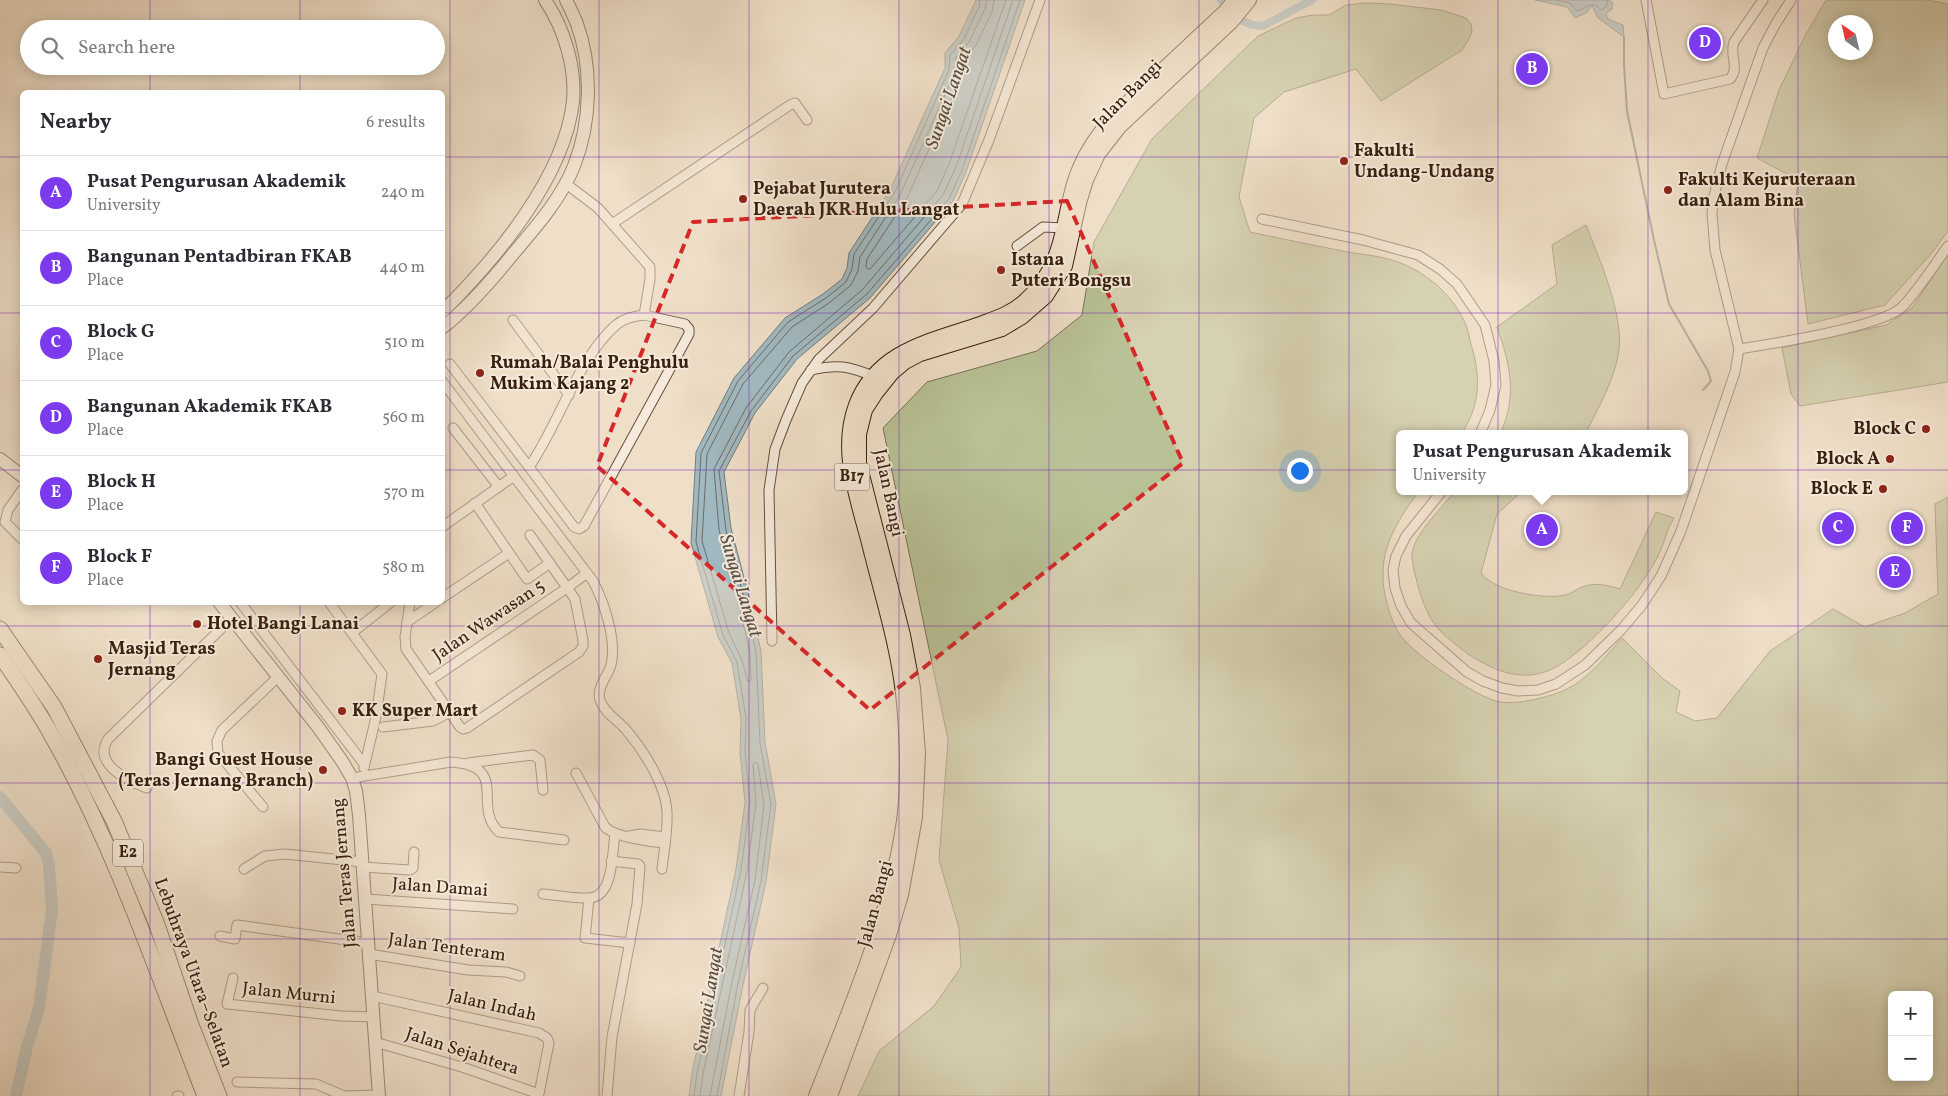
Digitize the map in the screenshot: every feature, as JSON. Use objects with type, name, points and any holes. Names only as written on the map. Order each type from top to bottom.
[{"type":"highway","name":"Lebuhraya Utara–Selatan","points":[[0,628],[54,707],[114,821],[156,922],[191,1025],[219,1096]]},
{"type":"highway","name":"Lebuhraya Utara–Selatan","points":[[0,655],[51,735],[98,827],[205,1096]]},
{"type":"main road","points":[[445,309],[471,284],[512,233],[541,190],[557,159],[567,131],[573,101],[571,71],[566,44],[554,14],[545,0]]},
{"type":"main road","points":[[445,326],[457,317],[533,230],[557,198],[574,167],[584,128],[587,99],[586,67],[583,45],[577,24],[566,0]]},
{"type":"main road","name":"Jalan Bangi","points":[[830,1096],[889,935],[901,895],[915,817],[918,753],[913,688],[903,634],[859,463],[859,434],[865,410],[892,373],[905,362],[920,354],[1002,329],[1022,317],[1046,296],[1065,266],[1078,203],[1098,154],[1119,127],[1240,3]]},
{"type":"main road","name":"Jalan Bangi","points":[[816,1096],[871,952],[889,895],[904,819],[906,756],[903,693],[892,637],[849,464],[849,432],[856,404],[866,384],[880,367],[901,352],[936,337],[1003,315],[1017,308],[1038,287],[1048,274],[1060,247],[1068,199],[1075,174],[1089,148],[1125,105],[1227,18]]},
{"type":"main road","points":[[557,159],[558,168],[565,183]]},
{"type":"main road","points":[[541,190],[565,183]]},
{"type":"main road","points":[[0,459],[20,474]]},
{"type":"main road","name":"Jalan Teras Jernang","points":[[221,605],[357,777],[356,791],[379,1095]]},
{"type":"street","points":[[772,640],[769,490],[774,449],[802,383],[811,370],[873,308],[962,204],[989,140],[1040,0]]},
{"type":"street","points":[[1646,0],[1664,94],[1730,79],[1735,72],[1732,47],[1734,42],[1763,0]]},
{"type":"street","points":[[1439,495],[1406,536],[1396,556],[1393,570],[1394,588],[1410,623],[1467,672],[1496,686],[1518,691],[1538,690],[1556,684],[1585,665],[1621,630],[1642,605],[1661,576],[1681,531],[1732,382],[1739,350],[1712,234],[1713,204],[1722,164],[1763,48],[1790,0]]},
{"type":"street","points":[[612,224],[790,105],[795,103],[807,120]]},
{"type":"street","points":[[565,183],[598,208],[650,267],[644,315]]},
{"type":"street","points":[[1262,219],[1382,245],[1418,255],[1440,269],[1457,284],[1485,325],[1494,360],[1496,385],[1490,410],[1482,430]]},
{"type":"street","points":[[1017,246],[1043,227],[1064,228]]},
{"type":"street","points":[[1739,350],[1884,318],[1901,308],[1948,246]]},
{"type":"street","points":[[450,364],[574,527],[578,528],[584,526],[689,334],[689,329],[685,324],[644,315],[632,316],[616,325],[588,359],[529,467]]},
{"type":"street","points":[[513,320],[569,394]]},
{"type":"street","points":[[811,370],[831,365],[847,367],[873,376]]},
{"type":"street","points":[[445,385],[587,573],[602,597],[611,636],[612,655],[611,666],[600,689],[600,701],[640,748],[661,786],[667,812],[662,869]]},
{"type":"street","points":[[453,428],[498,487]]},
{"type":"street","points":[[445,523],[514,476]]},
{"type":"street","points":[[528,494],[542,485]]},
{"type":"street","points":[[20,493],[5,517],[7,525],[20,538]]},
{"type":"street","points":[[475,503],[527,579],[550,563]]},
{"type":"street","points":[[410,605],[404,638],[406,649],[463,729],[579,652],[583,646],[575,599],[530,535]]},
{"type":"street","points":[[445,596],[509,553]]},
{"type":"street","name":"Jalan Wawasan 5","points":[[429,681],[587,573]]},
{"type":"street","points":[[242,605],[364,764]]},
{"type":"street","points":[[332,605],[382,674],[376,717],[364,764],[357,777]]},
{"type":"street","points":[[352,633],[387,605]]},
{"type":"street","points":[[407,622],[432,605]]},
{"type":"street","points":[[146,788],[123,778],[115,772],[108,762],[104,752],[104,745],[232,618]]},
{"type":"street","points":[[263,807],[218,753],[217,741],[222,730],[278,676]]},
{"type":"street","points":[[382,727],[433,721],[450,712]]},
{"type":"street","points":[[357,777],[451,762],[467,763],[533,755],[540,760],[543,790]]},
{"type":"street","points":[[467,763],[485,775],[491,822],[499,832],[564,840]]},
{"type":"street","points":[[576,773],[605,827],[614,834],[629,836],[641,834],[665,840]]},
{"type":"street","points":[[543,894],[589,898],[594,897],[605,889],[609,879],[614,834]]},
{"type":"street","points":[[244,869],[265,856],[284,854],[410,870],[415,862],[414,852]]},
{"type":"street","points":[[608,1096],[612,1037],[638,904],[640,866],[638,864],[611,861]]},
{"type":"street","points":[[0,867],[16,868]]},
{"type":"street","points":[[589,898],[585,938],[630,943]]},
{"type":"street","name":"Jalan Damai","points":[[365,899],[513,910]]},
{"type":"street","name":"Jalan Tenteram","points":[[220,936],[235,939],[237,925],[368,948],[468,970],[506,972],[520,976]]},
{"type":"street","name":"Jalan Murni","points":[[233,978],[227,1004],[341,1016],[374,1017]]},
{"type":"street","points":[[739,1096],[749,1032],[750,1010],[763,988]]},
{"type":"street","name":"Jalan Indah","points":[[372,996],[543,1035],[549,1043],[539,1094]]},
{"type":"street","name":"Jalan Sejahtera","points":[[375,1042],[465,1068],[539,1094]]},
{"type":"street","points":[[237,1082],[316,1084],[344,1096],[379,1095]]},
{"type":"highlighted area","points":[[1067,201],[1183,463],[870,710],[597,466],[693,222]]},
{"type":"green space","points":[[1826,0],[1928,0],[1948,4],[1948,231],[1931,254],[1885,305],[1808,324],[1794,214],[1798,180],[1757,158],[1779,90],[1805,36]]},
{"type":"green space","points":[[1365,3],[1390,4],[1441,10],[1466,18],[1471,24],[1472,32],[1462,50],[1381,101],[1356,69],[1284,92],[1254,118],[1239,197],[1250,232],[1379,257],[1410,267],[1443,291],[1452,301],[1466,325],[1476,362],[1477,394],[1472,414],[1463,430],[1396,430],[1396,495],[1416,495],[1394,530],[1386,551],[1384,588],[1387,605],[1396,629],[1418,653],[1432,664],[1461,684],[1489,699],[1507,703],[1534,700],[1567,689],[1583,679],[1622,638],[1662,678],[1680,691],[1676,712],[1695,721],[1717,718],[1770,651],[1833,609],[1865,627],[1905,613],[1938,594],[1935,504],[1948,497],[1948,1096],[858,1096],[879,1051],[934,1006],[961,967],[959,928],[939,860],[948,740],[883,428],[927,382],[1037,351],[1082,315],[1094,242],[1152,139],[1258,36],[1296,18],[1329,15],[1346,5]]},
{"type":"green space","points":[[1586,225],[1614,303],[1619,335],[1617,360],[1601,404],[1587,430],[1502,430],[1509,406],[1510,380],[1497,327],[1557,284],[1552,245]]},
{"type":"green space","points":[[1948,254],[1948,382],[1800,406],[1791,394],[1782,348],[1886,325],[1912,308]]},
{"type":"green space","points":[[1452,495],[1518,495],[1497,514],[1481,573],[1496,585],[1520,593],[1556,596],[1569,594],[1582,587],[1596,584],[1620,589],[1656,512],[1674,518],[1650,570],[1613,618],[1570,658],[1556,667],[1533,675],[1511,674],[1489,666],[1468,654],[1439,630],[1422,599],[1413,564],[1413,549],[1425,527]]},
{"type":"water","name":"Sungai Langat","points":[[976,0],[1025,0],[966,172],[953,201],[870,298],[797,359],[755,413],[724,472],[731,528],[761,651],[765,742],[776,804],[766,882],[721,1096],[689,1096],[692,1073],[736,869],[745,802],[740,753],[741,719],[732,663],[718,637],[691,543],[696,452],[734,378],[785,318],[823,294],[842,279],[847,268],[849,253],[890,190],[945,68],[945,53],[959,36]]},
{"type":"water","points":[[1535,0],[1609,0],[1613,3],[1612,9],[1606,14],[1608,19],[1623,25],[1624,37],[1598,18],[1592,6],[1586,13],[1575,18],[1567,7]]},
{"type":"waterway","points":[[1221,0],[1243,21],[1252,25],[1263,26],[1312,0]]},
{"type":"waterway","points":[[1624,37],[1627,111],[1654,240],[1669,304],[1708,371],[1711,381],[1703,390]]},
{"type":"waterway","points":[[0,797],[46,853],[49,866],[52,910],[39,1008],[27,1047],[16,1096]]},
{"type":"place","name":"Bangunan Akademik FKAB","points":[[1705,43]]},
{"type":"place","name":"Bangunan Pentadbiran FKAB","points":[[1532,69]]},
{"type":"place","name":"Fakulti Undang-Undang","points":[[1344,161]]},
{"type":"place","name":"Fakulti Kejuruteraan dan Alam Bina","points":[[1668,190]]},
{"type":"place","name":"Pejabat Jurutera Daerah JKR Hulu Langat","points":[[743,199]]},
{"type":"place","name":"Istana Puteri Bongsu","points":[[1001,270]]},
{"type":"place","name":"Rumah/Balai Penghulu Mukim Kajang 2","points":[[480,373]]},
{"type":"place","name":"Block C","points":[[1926,429]]},
{"type":"place","name":"Block A","points":[[1890,459]]},
{"type":"place","name":"Block E","points":[[1883,489]]},
{"type":"place","name":"Block G","points":[[1838,528]]},
{"type":"place","name":"Block F","points":[[1907,528]]},
{"type":"place","name":"Pusat Pengurusan Akademik","points":[[1542,530]]},
{"type":"place","name":"Block H","points":[[1895,572]]},
{"type":"place","name":"Hotel Bangi Lanai","points":[[197,624]]},
{"type":"place","name":"Masjid Teras Jernang","points":[[98,659]]},
{"type":"place","name":"KK Super Mart","points":[[342,711]]},
{"type":"place","name":"Bangi Guest House (Teras Jernang Branch)","points":[[323,770]]}]
